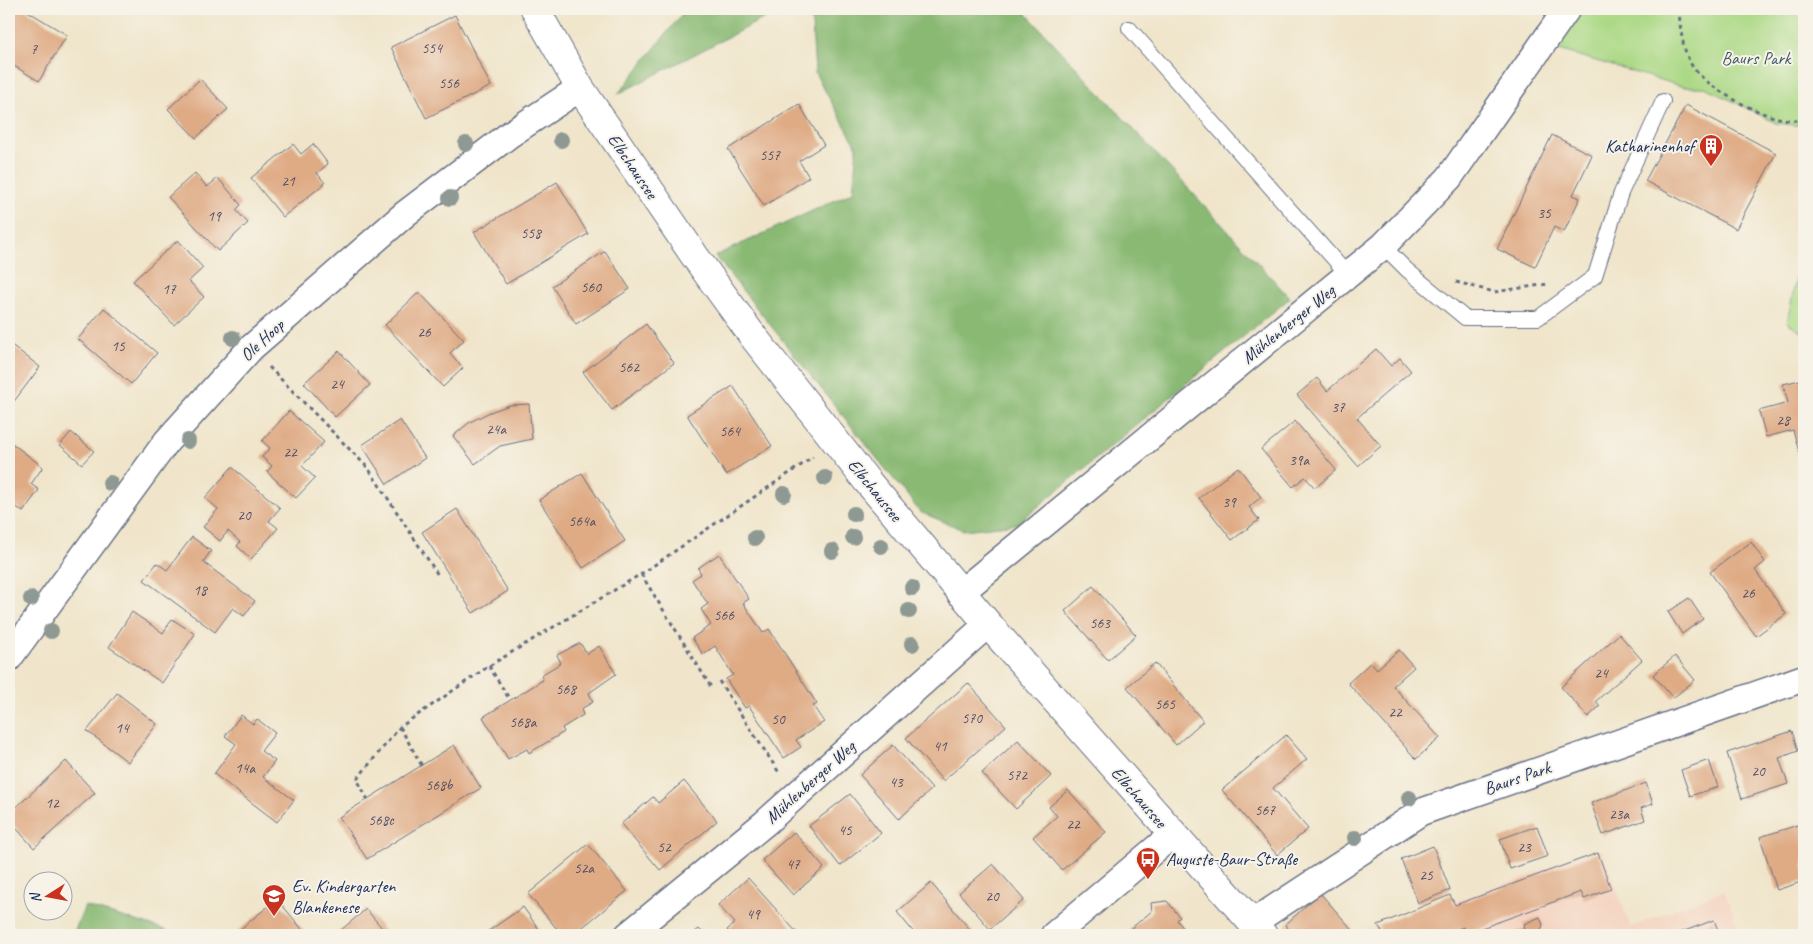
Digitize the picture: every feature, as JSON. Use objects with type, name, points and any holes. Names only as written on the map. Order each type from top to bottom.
[{"type":"street","name":"Elbchaussee","points":[[535,9],[580,88],[694,255],[752,335],[960,592],[1172,835],[1258,929]]},
{"type":"street","name":"Mühlenberger Weg","points":[[960,592],[1383,246],[1449,178],[1567,9]]},
{"type":"street","name":"Ole Hoop","points":[[9,658],[167,441],[251,348],[405,214],[509,135],[580,88]]},
{"type":"street","name":"Mühlenberger Weg","points":[[628,935],[765,823],[988,624]]},
{"type":"street","name":"Baurs Park","points":[[1258,929],[1421,812],[1804,678]]},
{"type":"street","points":[[1054,935],[1172,835]]},
{"type":"lane","points":[[1129,28],[1348,275]]},
{"type":"lane","points":[[1383,246],[1407,270],[1466,318],[1538,318],[1596,276],[1621,193],[1663,101]]},
{"type":"path","points":[[1679,9],[1687,54],[1691,65],[1704,81],[1766,114],[1780,118],[1804,120]]},
{"type":"path","points":[[1455,282],[1494,292],[1549,283]]},
{"type":"path","points":[[251,348],[368,468],[438,576]]},
{"type":"path","points":[[368,800],[357,779],[400,726],[489,666],[641,574],[836,441]]},
{"type":"path","points":[[641,574],[711,687]]},
{"type":"path","points":[[489,666],[510,700]]},
{"type":"path","points":[[719,681],[794,796]]},
{"type":"path","points":[[400,726],[422,766]]},
{"type":"shaded area","points":[[1601,849],[1631,927],[1724,890],[1741,935],[1359,935],[1450,895],[1455,902]]},
{"type":"green space","points":[[686,9],[782,9],[618,94]]},
{"type":"green space","points":[[811,9],[1022,9],[1290,298],[1017,524],[964,530],[920,512],[715,256],[853,192],[857,147],[815,73]]},
{"type":"green space","name":"Baurs Park","points":[[1567,9],[1804,9],[1804,126],[1776,123],[1705,87],[1684,87],[1542,45]]},
{"type":"green space","points":[[1804,242],[1804,334],[1787,322]]},
{"type":"green space","points":[[85,906],[166,930],[171,935],[73,935]]},
{"type":"building","points":[[9,9],[24,9],[67,35],[39,81],[9,63]]},
{"type":"building","points":[[455,15],[491,86],[426,118],[391,47]]},
{"type":"building","points":[[200,79],[228,109],[196,138],[168,109]]},
{"type":"building","points":[[799,104],[824,145],[799,161],[809,177],[764,206],[728,149]]},
{"type":"building","name":"Katharinenhof","points":[[1686,105],[1776,153],[1736,229],[1645,181]]},
{"type":"building","points":[[1552,135],[1592,155],[1573,195],[1580,198],[1564,232],[1554,227],[1535,267],[1497,249]]},
{"type":"building","points":[[293,144],[301,154],[313,144],[328,164],[317,173],[325,183],[283,217],[251,178]]},
{"type":"building","points":[[195,173],[207,187],[218,178],[241,205],[236,210],[248,223],[218,251],[168,197]]},
{"type":"building","points":[[557,182],[588,234],[506,284],[474,232]]},
{"type":"building","points":[[178,240],[203,268],[189,281],[204,297],[174,325],[133,281]]},
{"type":"building","points":[[605,251],[630,289],[576,324],[552,286]]},
{"type":"building","points":[[419,292],[464,340],[450,353],[463,368],[443,387],[385,325]]},
{"type":"building","points":[[104,308],[157,353],[131,384],[78,339]]},
{"type":"building","points":[[646,324],[674,363],[612,410],[583,372]]},
{"type":"building","points":[[9,343],[40,367],[12,404],[9,402]]},
{"type":"building","points":[[1376,349],[1391,366],[1400,358],[1411,371],[1357,418],[1381,446],[1358,466],[1297,395],[1317,378],[1327,391]]},
{"type":"building","points":[[339,351],[370,385],[335,417],[304,383]]},
{"type":"building","points":[[1804,379],[1804,469],[1793,430],[1766,437],[1759,411],[1788,403],[1783,384]]},
{"type":"building","points":[[733,386],[772,446],[726,475],[687,415]]},
{"type":"building","points":[[529,404],[532,439],[500,446],[475,464],[453,436],[470,422],[490,412],[510,405]]},
{"type":"building","points":[[289,411],[324,442],[302,466],[315,478],[296,498],[267,472],[272,466],[262,457],[270,448],[262,441]]},
{"type":"building","points":[[400,420],[425,458],[387,484],[362,445]]},
{"type":"building","points":[[1295,421],[1336,470],[1315,488],[1305,477],[1293,487],[1261,449]]},
{"type":"building","points":[[71,432],[94,451],[82,464],[60,445]]},
{"type":"building","points":[[9,441],[43,467],[31,484],[39,490],[23,512],[9,501]]},
{"type":"building","points":[[232,467],[280,508],[269,521],[278,528],[251,559],[237,546],[240,542],[228,531],[220,541],[203,527],[218,509],[205,498]]},
{"type":"building","points":[[1238,467],[1261,497],[1249,507],[1259,520],[1232,540],[1199,498]]},
{"type":"building","points":[[582,473],[625,541],[583,568],[539,500]]},
{"type":"building","points":[[457,509],[508,591],[473,613],[422,532]]},
{"type":"building","points":[[192,537],[211,551],[203,562],[255,601],[244,616],[233,608],[215,632],[144,580],[157,563],[167,570]]},
{"type":"building","points":[[1751,542],[1765,562],[1755,570],[1786,614],[1756,636],[1710,572]]},
{"type":"building","points":[[719,554],[749,599],[743,603],[763,633],[769,629],[817,704],[813,706],[824,722],[796,740],[801,747],[784,758],[749,706],[745,708],[726,679],[733,675],[715,646],[703,654],[692,638],[711,625],[701,609],[708,604],[692,580],[701,574],[698,568]]},
{"type":"building","points":[[1093,586],[1136,635],[1108,660],[1065,611]]},
{"type":"building","points":[[1689,598],[1703,619],[1682,634],[1668,612]]},
{"type":"building","points":[[132,612],[163,633],[172,619],[195,634],[162,683],[109,647]]},
{"type":"building","points":[[1619,634],[1642,660],[1596,701],[1600,706],[1588,717],[1561,687]]},
{"type":"building","points":[[580,643],[587,654],[599,646],[616,674],[589,693],[593,702],[581,709],[583,715],[562,728],[564,732],[529,753],[527,749],[508,759],[483,717],[543,680],[541,675],[561,663],[557,655]]},
{"type":"building","points":[[1399,650],[1414,667],[1393,686],[1440,738],[1416,759],[1348,683],[1371,662],[1377,669]]},
{"type":"building","points":[[1675,656],[1695,680],[1673,698],[1653,675]]},
{"type":"building","points":[[1155,663],[1203,721],[1176,745],[1127,687]]},
{"type":"building","points":[[968,683],[1006,726],[943,781],[906,738]]},
{"type":"building","points":[[117,693],[157,724],[128,762],[87,731]]},
{"type":"building","points":[[241,715],[253,724],[257,719],[275,733],[261,751],[275,761],[263,777],[294,800],[277,822],[214,774],[236,744],[225,736]]},
{"type":"building","points":[[1792,731],[1798,751],[1779,758],[1788,784],[1742,799],[1727,753]]},
{"type":"building","points":[[1286,735],[1307,759],[1273,788],[1308,829],[1277,855],[1222,790]]},
{"type":"building","points":[[1018,740],[1051,776],[1016,809],[982,773]]},
{"type":"building","points":[[454,745],[481,788],[367,859],[339,817]]},
{"type":"building","points":[[893,745],[932,789],[899,819],[860,775]]},
{"type":"building","points":[[1709,760],[1718,787],[1690,796],[1681,770]]},
{"type":"building","points":[[66,761],[95,793],[34,848],[9,820],[9,814]]},
{"type":"building","points":[[684,781],[717,821],[660,870],[621,824],[653,797],[658,803]]},
{"type":"building","points":[[1646,783],[1653,804],[1641,808],[1645,820],[1603,835],[1591,803]]},
{"type":"building","points":[[1068,790],[1106,832],[1062,870],[1033,837],[1057,816],[1049,807]]},
{"type":"building","points":[[850,794],[881,833],[840,866],[809,826]]},
{"type":"building","points":[[1804,823],[1804,881],[1777,890],[1760,837]]},
{"type":"building","points":[[1537,826],[1548,856],[1510,869],[1500,839]]},
{"type":"building","points":[[794,832],[824,868],[793,895],[762,860]]},
{"type":"building","points":[[588,844],[627,891],[573,935],[562,935],[528,894]]},
{"type":"building","points":[[1433,846],[1450,890],[1418,903],[1401,859]]},
{"type":"building","points":[[1598,853],[1611,889],[1584,899],[1581,892],[1465,934],[1463,927],[1452,931],[1454,935],[1384,935],[1378,925],[1450,895],[1455,905]]},
{"type":"building","points":[[993,864],[1024,900],[990,929],[959,893]]},
{"type":"building","points":[[748,878],[799,935],[769,935],[767,933],[764,935],[732,935],[727,930],[735,923],[718,905]]},
{"type":"building","points":[[931,883],[973,933],[971,935],[916,935],[897,912]]},
{"type":"building","points":[[1320,893],[1357,935],[1294,935],[1285,925]]},
{"type":"building","name":"Ev. Kindergarten Blankenese","points":[[277,899],[307,935],[233,935]]},
{"type":"building","points":[[1167,901],[1180,917],[1177,920],[1189,935],[1123,935],[1152,911],[1151,903]]},
{"type":"building","points":[[523,907],[543,935],[483,935]]},
{"type":"building","name":"Ev. Kindergarten Blankenese","points":[[366,909],[388,935],[335,935]]},
{"type":"building","points":[[1540,917],[1543,925],[1539,935],[1508,935],[1525,929],[1524,924]]},
{"type":"building","points":[[1714,920],[1720,935],[1674,935]]},
{"type":"building","points":[[699,929],[705,935],[691,935]]},
{"type":"place","name":"Katharinenhof","points":[[1711,167]]},
{"type":"place","name":"Auguste-Baur-Straße","points":[[1148,880]]},
{"type":"place","name":"Ev. Kindergarten Blankenese","points":[[274,917]]}]
